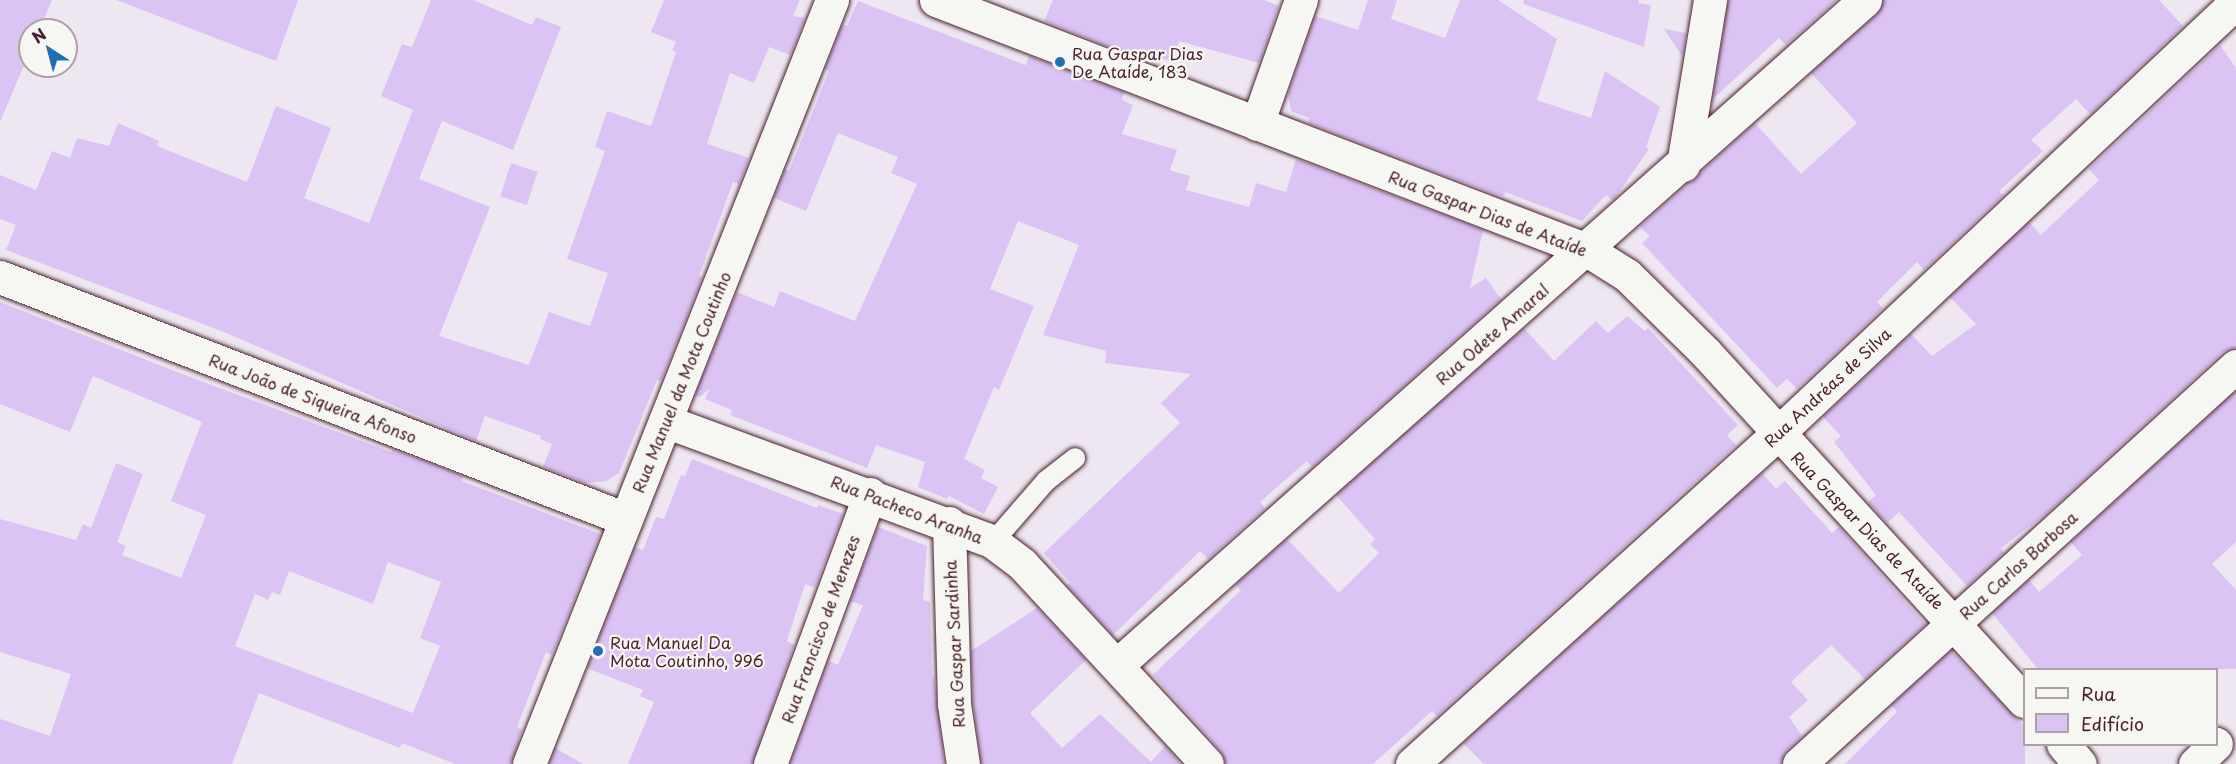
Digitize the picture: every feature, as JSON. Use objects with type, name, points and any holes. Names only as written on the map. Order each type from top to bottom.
[{"type":"street","name":"Rua Manuel da Mota Coutinho","points":[[529,764],[832,0]]},
{"type":"street","name":"Rua Gaspar Dias de Ataíde","points":[[936,0],[1587,250],[1627,275],[1659,304],[1776,434],[1955,622],[2023,699]]},
{"type":"street","points":[[1257,124],[1301,0]]},
{"type":"street","points":[[1683,165],[1710,0]]},
{"type":"street","name":"Rua Odete Amaral","points":[[1117,665],[1683,165],[1865,0]]},
{"type":"street","name":"Rua Andréas de Silva","points":[[1412,764],[1776,434],[2229,4]]},
{"type":"street","name":"Rua João de Siqueira Afonso","points":[[0,277],[626,519]]},
{"type":"street","name":"Rua Carlos Barbosa","points":[[1799,764],[2236,366]]},
{"type":"street","name":"Rua Pacheco Aranha","points":[[665,422],[870,494],[993,542],[1022,564],[1207,764]]},
{"type":"street","name":"Rua Francisco de Menezes","points":[[770,764],[870,494]]},
{"type":"street","name":"Rua Gaspar Sardinha","points":[[949,524],[954,704],[963,764]]},
{"type":"street","points":[[2218,742],[2236,726]]},
{"type":"street","points":[[2065,746],[2080,764]]},
{"type":"street","points":[[2195,764],[2214,746]]},
{"type":"lane","points":[[993,542],[1046,481],[1075,458]]},
{"type":"building","points":[[0,0],[52,0],[44,18],[18,18],[19,78],[0,122]]},
{"type":"building","points":[[116,0],[298,0],[276,61]]},
{"type":"building","points":[[431,0],[473,0],[532,25],[536,17],[561,27],[513,150],[442,121],[419,179],[490,207],[439,336],[529,365],[549,312],[590,326],[608,273],[567,259],[605,151],[595,147],[607,111],[651,126],[676,52],[672,50],[676,42],[651,32],[664,0],[800,0],[793,16],[805,18],[790,55],[769,47],[754,83],[730,73],[707,144],[749,158],[739,184],[733,182],[699,276],[702,278],[661,381],[657,380],[619,473],[607,481],[586,483],[543,467],[552,444],[540,439],[541,436],[485,416],[476,441],[224,332],[6,250],[16,225],[0,219],[0,175],[36,190],[52,151],[70,158],[77,138],[109,146],[118,123],[159,141],[157,146],[247,182],[276,106],[331,128],[304,198],[369,223],[413,110],[381,96],[402,44],[412,47]]},
{"type":"building","points":[[1053,0],[1264,0],[1279,6],[1259,63],[1179,41],[1172,62],[1138,50],[1136,57],[1044,21]]},
{"type":"building","points":[[1368,0],[1397,0],[1391,19],[1445,38],[1460,0],[1498,0],[1557,39],[1537,100],[1591,118],[1605,71],[1660,107],[1646,147],[1649,149],[1615,198],[1612,200],[1606,195],[1582,221],[1505,192],[1504,196],[1492,193],[1308,123],[1309,118],[1291,111],[1288,94],[1315,16],[1358,30]]},
{"type":"building","points":[[1524,0],[1639,0],[1638,3],[1651,5],[1644,47],[1523,4]]},
{"type":"building","points":[[1728,0],[1837,0],[1786,45],[1779,38],[1713,99]]},
{"type":"building","points":[[1883,0],[2159,0],[2183,26],[2090,114],[2076,99],[2031,140],[2043,151],[1999,191],[2003,195],[1924,270],[1917,262],[1877,302],[1883,308],[1797,389],[1787,379],[1777,388],[1642,243],[1650,236],[1640,227],[1755,123],[1801,174],[1857,123],[1811,73],[1877,14]]},
{"type":"building","points":[[858,1],[1026,65],[1029,56],[1124,92],[1122,100],[1133,105],[1122,134],[1177,150],[1170,170],[1190,176],[1186,190],[1249,207],[1256,183],[1286,192],[1296,159],[1483,230],[1470,288],[1486,278],[1501,299],[1312,467],[1307,461],[1260,502],[1265,508],[1208,559],[1200,551],[1113,635],[1067,585],[1070,583],[1044,553],[1180,423],[1161,403],[1191,374],[1105,363],[1106,351],[1043,335],[1079,245],[1018,221],[990,289],[1034,306],[999,390],[994,387],[964,459],[985,470],[981,478],[998,487],[984,514],[949,496],[947,499],[918,487],[925,462],[876,445],[867,468],[730,415],[732,410],[705,399],[710,388],[700,397],[695,395],[737,292],[774,307],[780,291],[855,321],[917,184],[891,173],[898,157],[838,133],[806,211],[774,198],[785,170],[789,171],[829,71],[825,69],[842,25],[847,26]]},
{"type":"building","points":[[1664,29],[1686,33],[1682,56]]},
{"type":"building","points":[[2220,45],[2236,68],[2236,348],[2223,352],[2046,514],[2001,548],[2004,552],[1967,586],[1899,512],[1887,523],[1868,502],[1876,495],[1834,442],[1841,436],[1823,417],[1911,334],[1932,356],[1976,324],[1950,297],[2029,222],[2041,235],[2099,180],[2089,169]]},
{"type":"building","points":[[511,163],[538,172],[527,205],[500,196]]},
{"type":"building","points":[[0,302],[182,374],[391,452],[393,449],[463,476],[462,481],[600,534],[552,655],[546,652],[517,727],[522,730],[511,764],[455,764],[402,743],[400,748],[259,693],[232,764],[0,764],[0,719],[50,736],[71,674],[0,652],[0,519],[76,540],[83,524],[91,528],[116,463],[143,474],[117,542],[126,546],[122,555],[181,578],[206,515],[171,501],[202,422],[93,376],[70,432],[0,404]],"holes":[[[388,562],[441,582],[420,638],[440,646],[413,713],[235,646],[255,594],[268,600],[272,592],[280,595],[289,571],[373,604]]]},
{"type":"building","points":[[1627,316],[1645,331],[1648,328],[1738,425],[1727,435],[1736,445],[1437,716],[1432,711],[1373,764],[1225,764],[1221,751],[1153,675],[1241,590],[1235,585],[1287,539],[1339,593],[1379,553],[1370,544],[1375,539],[1336,495],[1524,328],[1554,361],[1596,321],[1608,333]]},
{"type":"building","points":[[2236,391],[2236,542],[2212,564],[2236,590],[2236,669],[2037,668],[1992,613],[2029,580],[2039,592],[2082,555],[2071,542]]},
{"type":"building","points":[[692,459],[817,508],[818,505],[843,514],[815,588],[805,584],[787,641],[794,645],[752,764],[628,764],[654,702],[640,696],[643,690],[587,668],[635,547],[643,550],[656,517],[664,519],[681,475],[685,476]]},
{"type":"building","points":[[1762,473],[1776,489],[1785,481],[1832,533],[1839,527],[1925,624],[1865,679],[1831,645],[1791,682],[1808,700],[1789,717],[1802,736],[1786,751],[1781,764],[1484,764],[1463,743]]},
{"type":"building","points":[[878,527],[927,546],[923,600],[930,602],[932,678],[934,676],[944,764],[790,764],[828,661],[838,665],[863,605],[850,601]]},
{"type":"building","points":[[1037,608],[1086,660],[1030,713],[1062,748],[1100,714],[1151,762],[1165,746],[1181,764],[981,764],[973,702],[971,651]]},
{"type":"building","points":[[1951,651],[2023,725],[2025,764],[1845,764],[1897,712],[1891,705]]},
{"type":"building","points":[[555,748],[583,764],[549,764]]},
{"type":"place","name":"Rua Gaspar Dias De Ataíde, 183","points":[[1060,62]]},
{"type":"place","name":"Rua Manuel Da Mota Coutinho, 996","points":[[598,651]]}]
